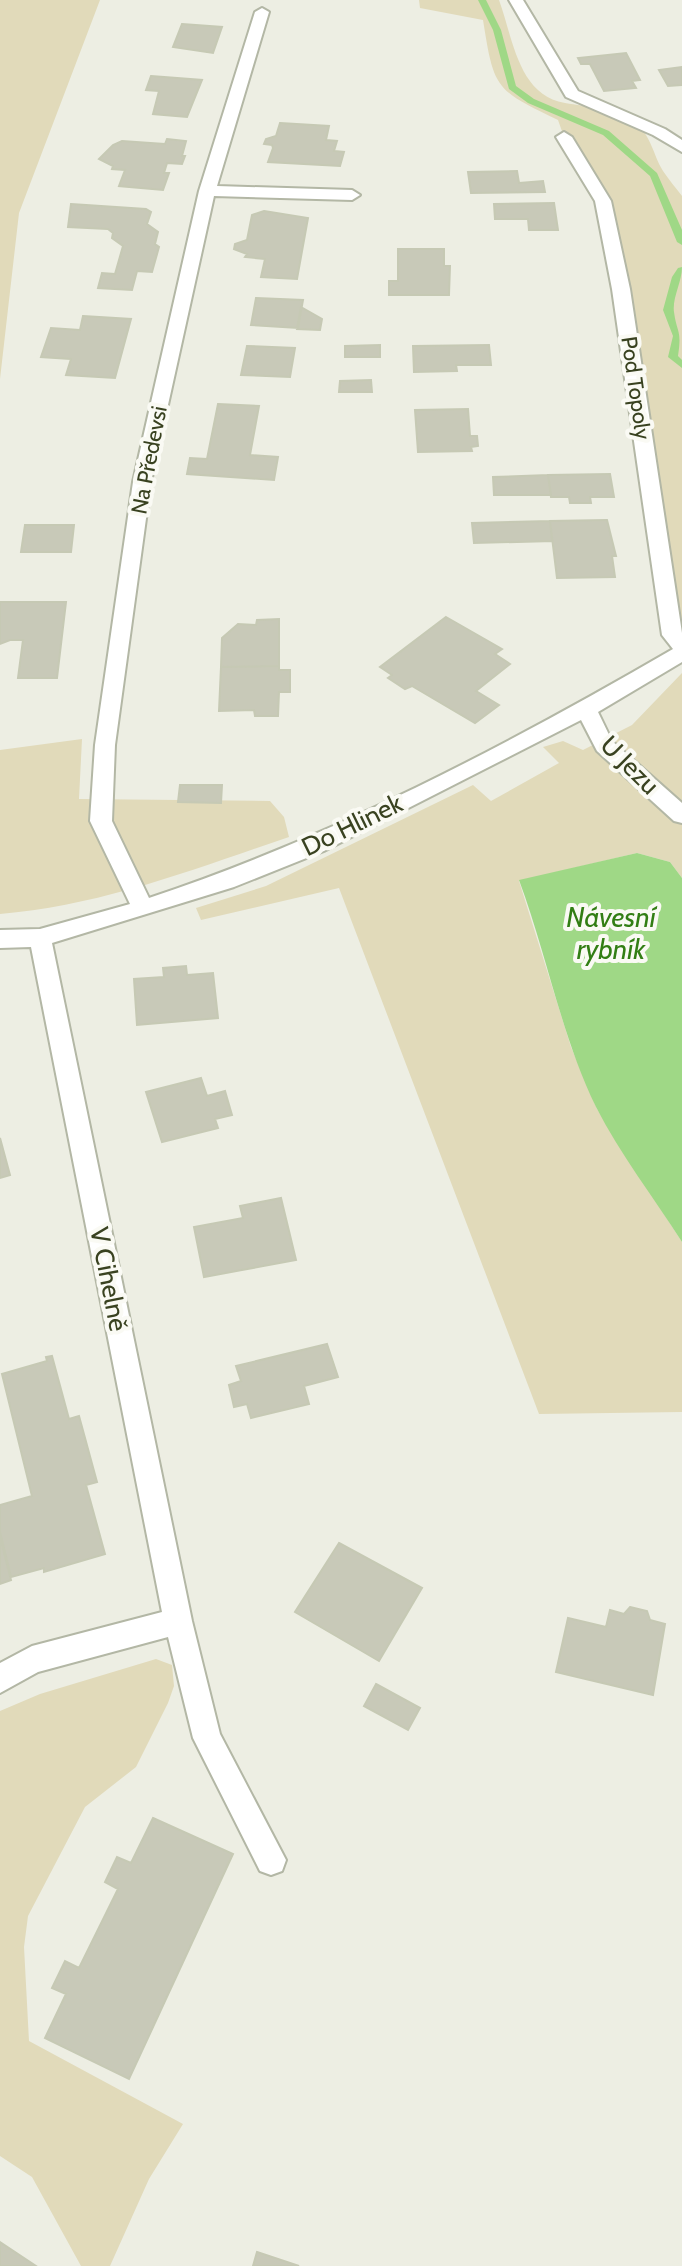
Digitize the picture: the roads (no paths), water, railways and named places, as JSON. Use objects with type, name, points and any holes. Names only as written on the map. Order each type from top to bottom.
[{"type":"street","points":[[516,0],[572,94],[659,132],[682,147]]},
{"type":"street","name":"Na Předevsi","points":[[143,909],[101,821],[105,745],[142,482],[207,191],[262,12]]},
{"type":"street","points":[[659,132],[682,125]]},
{"type":"street","name":"Pod Topoly","points":[[564,137],[603,201],[621,289],[672,635],[682,646]]},
{"type":"street","points":[[207,191],[352,195]]},
{"type":"street","name":"Do Hlinek","points":[[0,939],[40,938],[143,909],[226,881],[316,845],[586,709],[682,653]]},
{"type":"street","name":"U Jezu","points":[[586,709],[604,746],[682,815]]},
{"type":"street","name":"V Cihelně","points":[[40,938],[178,1621],[207,1738],[271,1860]]},
{"type":"street","points":[[0,1679],[32,1660],[178,1621]]},
{"type":"water","name":"Návesní rybník","points":[[637,853],[670,862],[682,878],[682,1242],[626,1159],[596,1107],[573,1052],[519,880]]},
{"type":"waterway","points":[[482,0],[497,30],[512,87],[531,101],[606,133],[654,175],[682,242]]},
{"type":"waterway","points":[[682,270],[677,277],[668,310],[678,336],[673,357],[682,365]]}]
